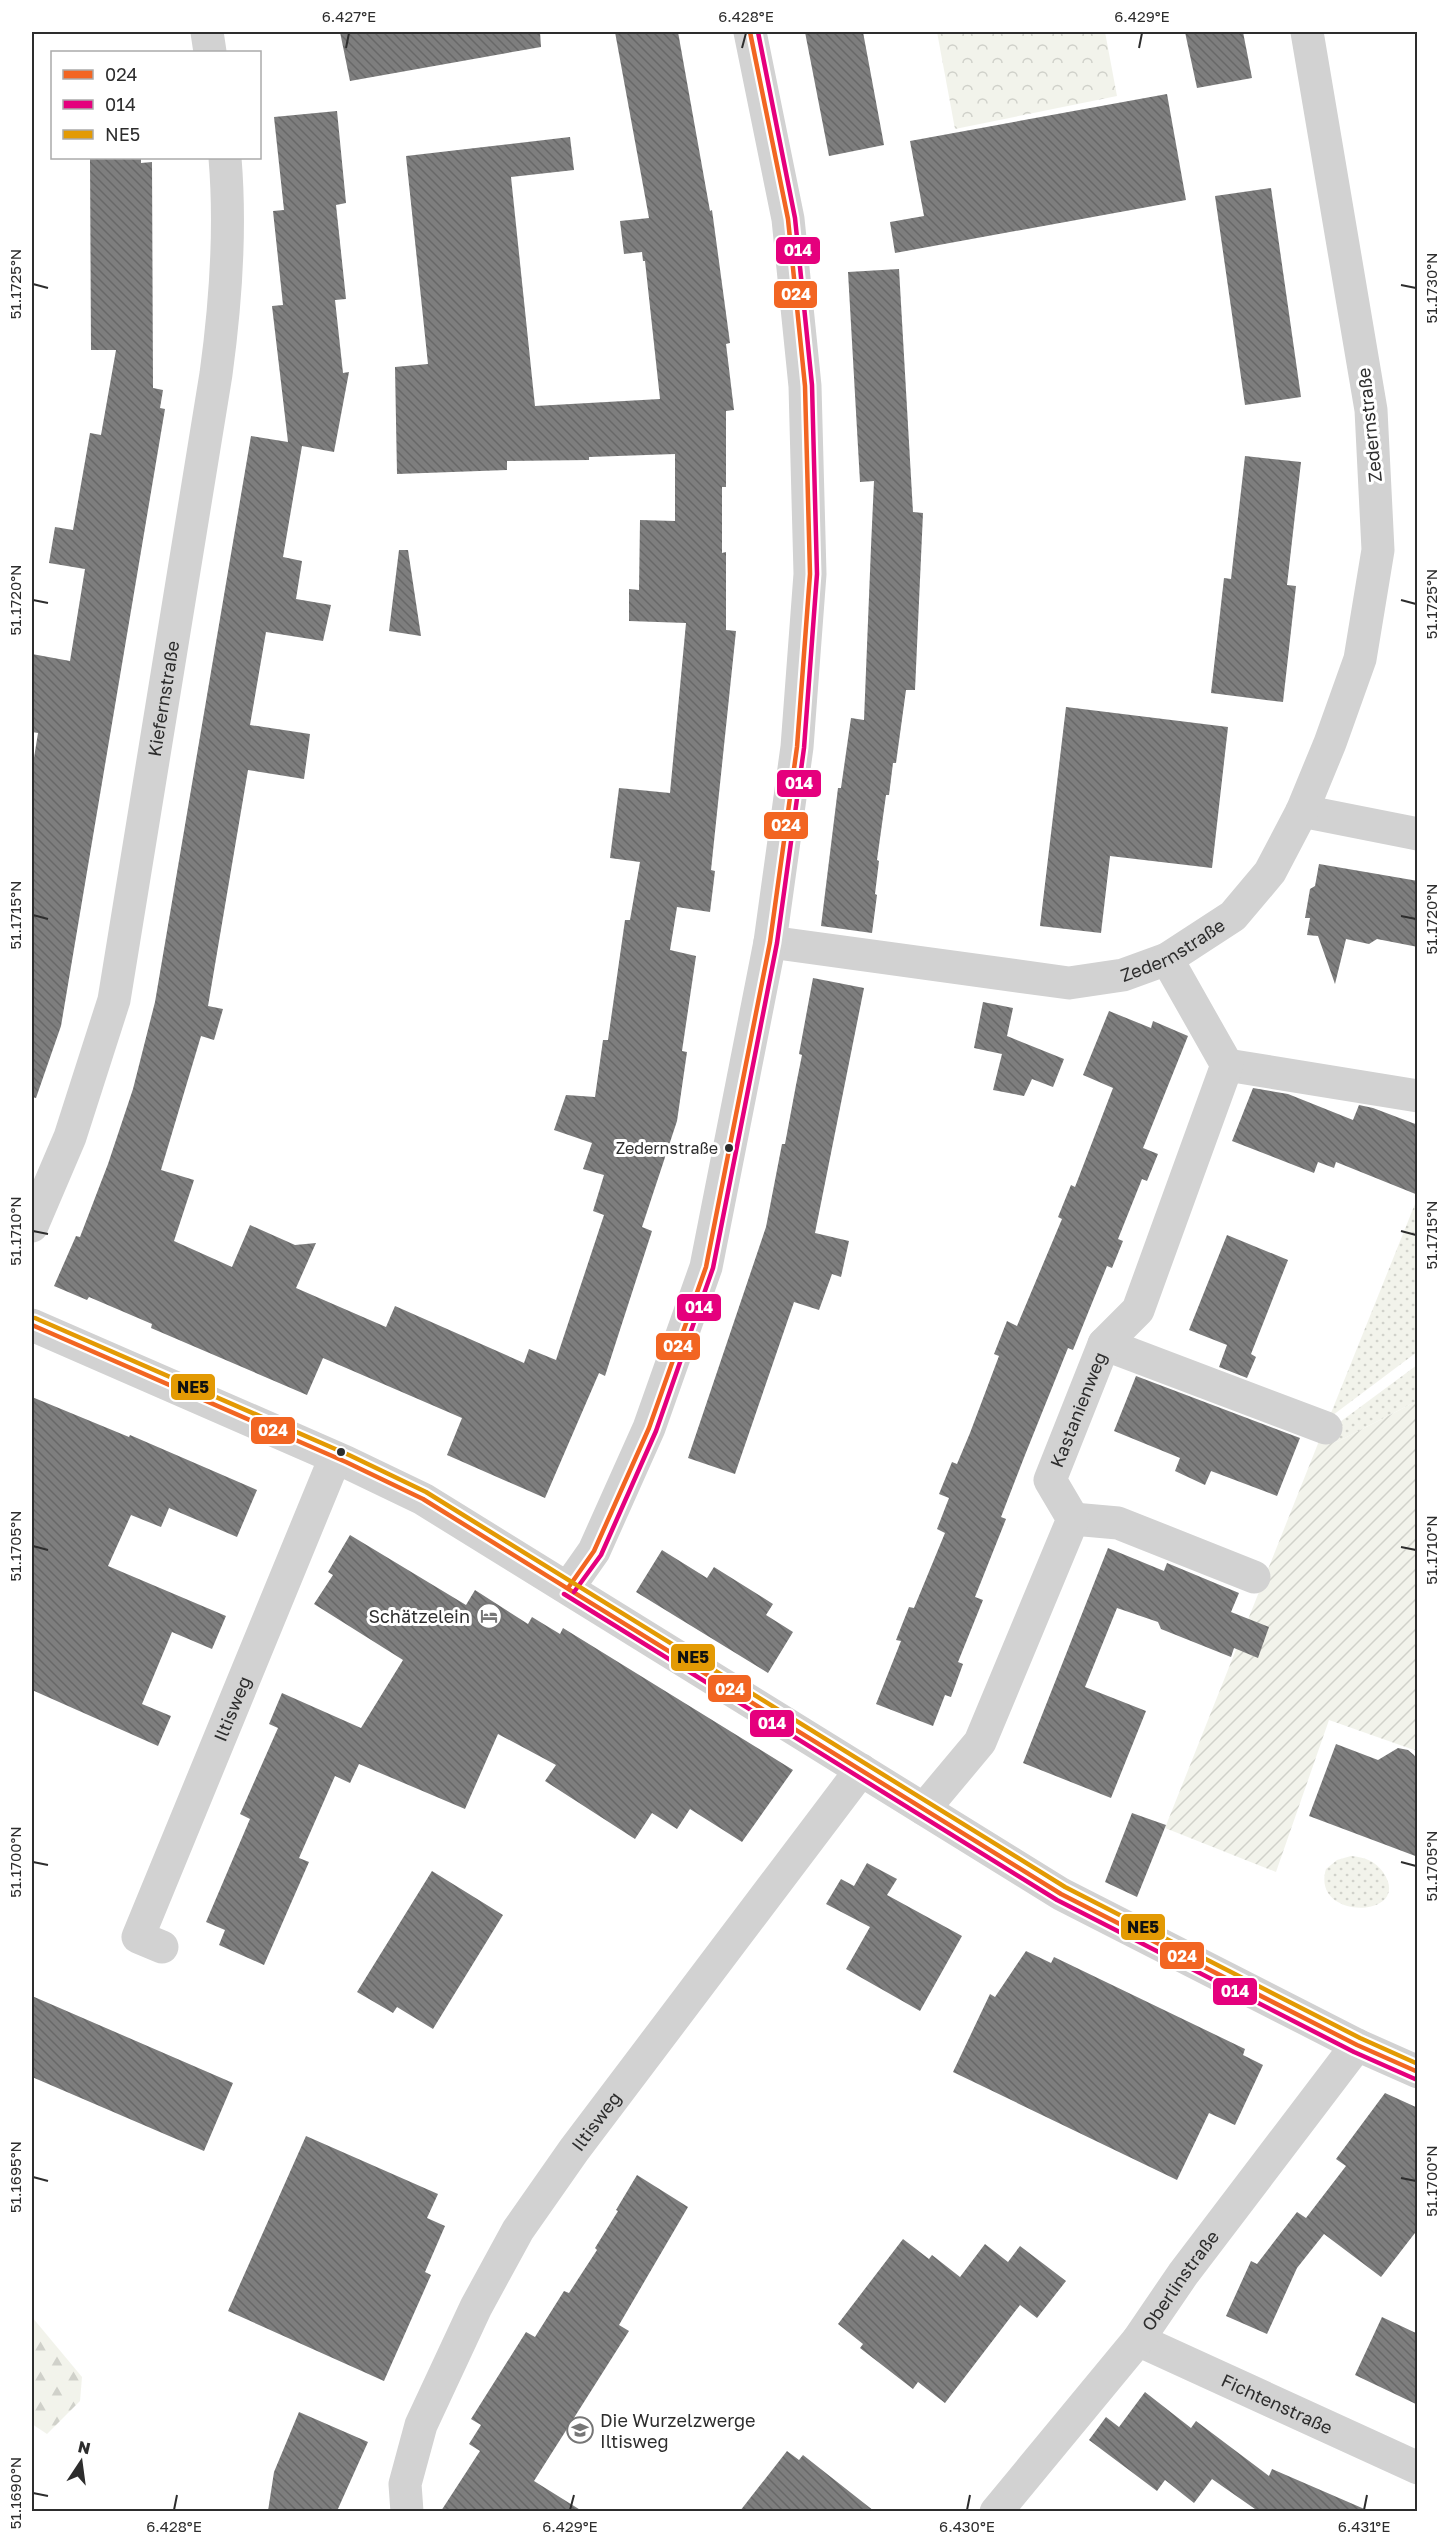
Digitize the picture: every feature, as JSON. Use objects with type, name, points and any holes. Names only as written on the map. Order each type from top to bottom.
[{"type":"street","points":[[207,32],[210,51]]},
{"type":"street","points":[[568,1588],[594,1551],[649,1428],[706,1267],[770,942],[797,747],[810,574],[805,386],[788,219],[750,32]]},
{"type":"street","name":"Zedernstraße","points":[[770,942],[1069,983],[1123,975],[1167,959],[1233,916],[1270,872],[1302,811],[1330,743],[1360,659],[1378,550],[1371,410],[1307,32]]},
{"type":"street","name":"Kiefernstraße","points":[[32,1226],[70,1137],[114,1000],[218,363],[228,259],[225,159]]},
{"type":"street","points":[[1302,811],[1418,834]]},
{"type":"street","points":[[1167,959],[1227,1065],[1418,1096]]},
{"type":"street","name":"Kastanienweg","points":[[1073,1519],[1050,1480],[1104,1344],[1138,1310],[1204,1123],[1227,1065]]},
{"type":"street","points":[[32,1325],[335,1458],[423,1500],[1061,1894],[1357,2045],[1418,2072]]},
{"type":"street","points":[[1104,1344],[1326,1428]]},
{"type":"street","name":"Iltisweg","points":[[162,1947],[138,1937],[335,1458]]},
{"type":"street","points":[[924,1809],[980,1742],[1073,1519],[1118,1523],[1254,1576]]},
{"type":"street","name":"Iltisweg","points":[[407,2511],[405,2484],[421,2425],[476,2307],[518,2230],[581,2140],[861,1770]]},
{"type":"street","name":"Oberlinstraße","points":[[996,2511],[1138,2340],[1183,2274],[1357,2045]]},
{"type":"street","name":"Fichtenstraße","points":[[1138,2340],[1418,2468]]},
{"type":"green space","points":[[937,32],[1105,32],[1117,96],[955,129]]},
{"type":"green space","points":[[1417,1199],[1417,1352],[1329,1418]]},
{"type":"green space","points":[[1417,1365],[1417,1401],[1337,1442],[1321,1436]]},
{"type":"green space","points":[[1417,1401],[1417,1751],[1329,1720],[1276,1872],[1165,1828],[1321,1436],[1337,1442]]},
{"type":"green space","points":[[1351,1856],[1369,1860],[1383,1872],[1389,1887],[1385,1898],[1375,1905],[1360,1908],[1345,1905],[1333,1898],[1325,1886],[1326,1869],[1337,1860]]},
{"type":"green space","points":[[32,2317],[82,2377],[80,2401],[47,2434],[32,2424]]},
{"type":"building","points":[[340,32],[540,32],[541,47],[350,81]]},
{"type":"building","points":[[615,32],[678,32],[710,211],[712,210],[730,343],[726,344],[734,410],[726,411],[726,487],[722,487],[722,553],[726,552],[726,630],[736,631],[711,870],[715,871],[710,912],[677,907],[670,950],[696,956],[682,1051],[687,1052],[677,1121],[642,1227],[652,1231],[605,1376],[599,1373],[545,1498],[447,1455],[462,1418],[323,1358],[307,1395],[151,1328],[152,1324],[89,1297],[87,1300],[54,1286],[76,1236],[80,1237],[108,1164],[133,1089],[155,1002],[251,436],[288,442],[272,306],[283,305],[273,211],[284,210],[274,117],[337,111],[346,203],[336,205],[346,299],[335,300],[343,373],[349,372],[334,452],[302,446],[283,557],[302,561],[296,599],[331,605],[323,641],[266,632],[250,725],[310,734],[304,779],[248,770],[208,1006],[223,1009],[214,1040],[201,1036],[161,1170],[194,1180],[174,1241],[232,1267],[250,1225],[295,1245],[316,1243],[296,1288],[386,1327],[395,1306],[524,1363],[529,1349],[556,1360],[604,1215],[593,1211],[604,1175],[583,1169],[592,1143],[554,1130],[566,1095],[595,1097],[603,1040],[608,1040],[625,920],[630,920],[640,862],[610,858],[619,788],[670,793],[686,623],[629,621],[629,589],[639,590],[640,520],[675,521],[675,454],[589,457],[589,460],[507,461],[507,470],[397,474],[395,367],[428,364],[406,156],[570,137],[574,170],[511,177],[535,406],[660,399],[645,261],[643,261],[642,252],[624,254],[620,221],[649,218]]},
{"type":"building","points":[[805,32],[863,32],[884,145],[829,156]]},
{"type":"building","points":[[1185,32],[1243,32],[1252,78],[1197,88]]},
{"type":"building","points":[[1167,94],[1186,200],[895,253],[890,222],[924,216],[910,141]]},
{"type":"building","points":[[90,159],[141,159],[141,163],[152,162],[153,388],[163,390],[160,408],[165,409],[61,1026],[36,1098],[32,1097],[32,770],[38,733],[32,732],[32,654],[70,661],[85,569],[49,563],[55,527],[73,530],[90,433],[101,435],[116,350],[91,350]]},
{"type":"building","points":[[1271,188],[1301,397],[1245,405],[1215,196]]},
{"type":"building","points":[[899,269],[913,512],[923,513],[915,690],[906,690],[896,763],[893,763],[889,795],[886,795],[877,860],[879,861],[875,894],[877,895],[872,933],[821,926],[838,788],[841,788],[851,718],[864,720],[874,481],[860,482],[848,272]]},
{"type":"building","points":[[1245,456],[1301,462],[1287,585],[1296,586],[1283,702],[1211,693],[1224,578],[1231,579]]},
{"type":"building","points":[[399,550],[408,550],[421,636],[389,631]]},
{"type":"building","points":[[1066,707],[1228,727],[1212,868],[1110,856],[1101,933],[1040,926]]},
{"type":"building","points":[[1319,864],[1418,881],[1418,947],[1377,939],[1369,944],[1346,939],[1335,984],[1318,936],[1307,935],[1310,918],[1305,918],[1310,889],[1315,886]]},
{"type":"building","points":[[813,978],[864,988],[815,1233],[849,1241],[841,1277],[832,1274],[819,1310],[794,1302],[735,1474],[688,1458],[766,1227],[802,1055],[799,1054]]},
{"type":"building","points":[[983,1002],[1013,1008],[1007,1036],[1064,1059],[1053,1087],[1032,1079],[1024,1096],[993,1090],[1002,1054],[974,1048]]},
{"type":"building","points":[[1109,1011],[1151,1028],[1153,1021],[1188,1036],[1143,1148],[1158,1154],[1147,1181],[1142,1179],[1118,1239],[1123,1241],[1112,1268],[1107,1266],[1073,1350],[1068,1348],[1025,1455],[1001,1517],[1006,1519],[975,1597],[983,1600],[958,1662],[963,1664],[951,1697],[945,1695],[933,1726],[876,1704],[901,1641],[896,1640],[909,1607],[914,1608],[945,1533],[937,1529],[949,1498],[939,1494],[952,1462],[957,1464],[970,1433],[999,1356],[994,1354],[1007,1321],[1017,1326],[1062,1219],[1058,1217],[1071,1185],[1075,1187],[1113,1088],[1083,1075]]},
{"type":"building","points":[[1253,1088],[1288,1094],[1353,1120],[1359,1105],[1418,1125],[1418,1195],[1336,1162],[1334,1168],[1318,1162],[1314,1173],[1232,1141]]},
{"type":"building","points":[[1227,1235],[1288,1260],[1251,1354],[1256,1357],[1247,1378],[1219,1367],[1227,1345],[1189,1330]]},
{"type":"building","points":[[1136,1376],[1300,1438],[1277,1496],[1211,1471],[1205,1485],[1175,1471],[1180,1458],[1114,1431]]},
{"type":"building","points":[[32,1397],[129,1437],[130,1435],[257,1490],[237,1537],[169,1508],[161,1527],[131,1515],[108,1566],[226,1616],[212,1649],[172,1632],[142,1704],[171,1716],[158,1746],[32,1690]]},
{"type":"building","points":[[350,1535],[466,1605],[475,1590],[528,1624],[532,1617],[560,1634],[563,1628],[793,1770],[742,1842],[690,1809],[677,1829],[652,1813],[635,1839],[545,1781],[556,1765],[498,1734],[465,1809],[359,1764],[350,1783],[335,1776],[299,1858],[309,1862],[264,1965],[219,1945],[225,1930],[206,1922],[250,1819],[240,1814],[278,1728],[269,1724],[282,1693],[361,1728],[403,1660],[314,1604],[333,1575],[328,1572]]},
{"type":"building","points":[[1108,1548],[1164,1571],[1167,1563],[1239,1593],[1231,1612],[1269,1627],[1258,1658],[1234,1648],[1231,1657],[1161,1629],[1158,1622],[1117,1608],[1085,1687],[1146,1711],[1111,1798],[1023,1763]]},
{"type":"building","points":[[662,1550],[707,1578],[714,1567],[773,1604],[766,1615],[793,1632],[768,1673],[636,1592]]},
{"type":"building","points":[[1336,1744],[1378,1760],[1398,1748],[1408,1750],[1414,1755],[1418,1762],[1418,1857],[1309,1816]]},
{"type":"building","points":[[1132,1813],[1166,1825],[1137,1897],[1105,1882]]},
{"type":"building","points":[[867,1863],[897,1879],[887,1895],[962,1936],[920,2011],[846,1969],[870,1927],[826,1904],[841,1879],[854,1886]]},
{"type":"building","points":[[432,1871],[503,1915],[433,2029],[397,2007],[393,2013],[357,1992]]},
{"type":"building","points":[[1026,1951],[1051,1963],[1054,1957],[1245,2049],[1243,2055],[1263,2065],[1235,2125],[1209,2113],[1177,2180],[953,2072],[990,1994],[995,1997]]},
{"type":"building","points":[[32,1996],[233,2083],[204,2151],[32,2077]]},
{"type":"building","points":[[1385,2093],[1418,2108],[1418,2229],[1381,2277],[1324,2234],[1297,2268],[1267,2334],[1226,2316],[1251,2261],[1257,2264],[1297,2212],[1306,2218],[1346,2166],[1336,2159]]},
{"type":"building","points":[[306,2136],[438,2194],[427,2218],[445,2226],[425,2272],[431,2275],[384,2381],[228,2311]]},
{"type":"building","points":[[637,2175],[688,2207],[619,2325],[629,2331],[534,2481],[582,2511],[441,2511],[480,2451],[469,2444],[481,2425],[471,2419],[526,2332],[535,2337],[564,2291],[569,2293],[597,2250],[595,2248]]},
{"type":"building","points":[[903,2239],[929,2259],[932,2255],[960,2277],[985,2244],[1008,2262],[1020,2246],[1066,2281],[1037,2318],[1020,2305],[945,2403],[918,2382],[913,2389],[860,2348],[863,2344],[838,2324]]},
{"type":"building","points":[[1382,2317],[1418,2334],[1418,2405],[1355,2375]]},
{"type":"building","points":[[1145,2392],[1191,2428],[1196,2421],[1269,2476],[1272,2469],[1369,2511],[1253,2511],[1255,2509],[1212,2479],[1194,2503],[1165,2480],[1157,2491],[1089,2440],[1106,2417],[1119,2427]]},
{"type":"building","points":[[299,2412],[368,2442],[337,2511],[268,2511],[274,2472]]},
{"type":"building","points":[[787,2451],[799,2460],[803,2455],[874,2511],[740,2511]]},
{"type":"transit line","name":"024","points":[[568,1588],[594,1551],[649,1428],[706,1267],[770,942],[797,747],[810,574],[805,386],[788,219],[750,32]]},
{"type":"transit line","name":"014","points":[[574,1592],[601,1555],[656,1431],[713,1268],[777,943],[804,748],[817,574],[812,385],[795,218],[758,32]]},
{"type":"transit line","name":"NE5","points":[[35,1318],[349,1455],[426,1492],[1065,1887],[1360,2038],[1418,2064]]},
{"type":"transit line","name":"024","points":[[32,1325],[346,1462],[423,1499],[1061,1894],[1357,2045],[1418,2072]]},
{"type":"transit line","name":"014","points":[[564,1594],[1057,1900],[1354,2052],[1415,2079]]},
{"type":"place","name":"Zedernstraße","points":[[729,1148]]},
{"type":"place","name":"Schätzelein","points":[[489,1616]]},
{"type":"place","name":"Die Wurzelzwerge Iltisweg","points":[[580,2430]]}]
